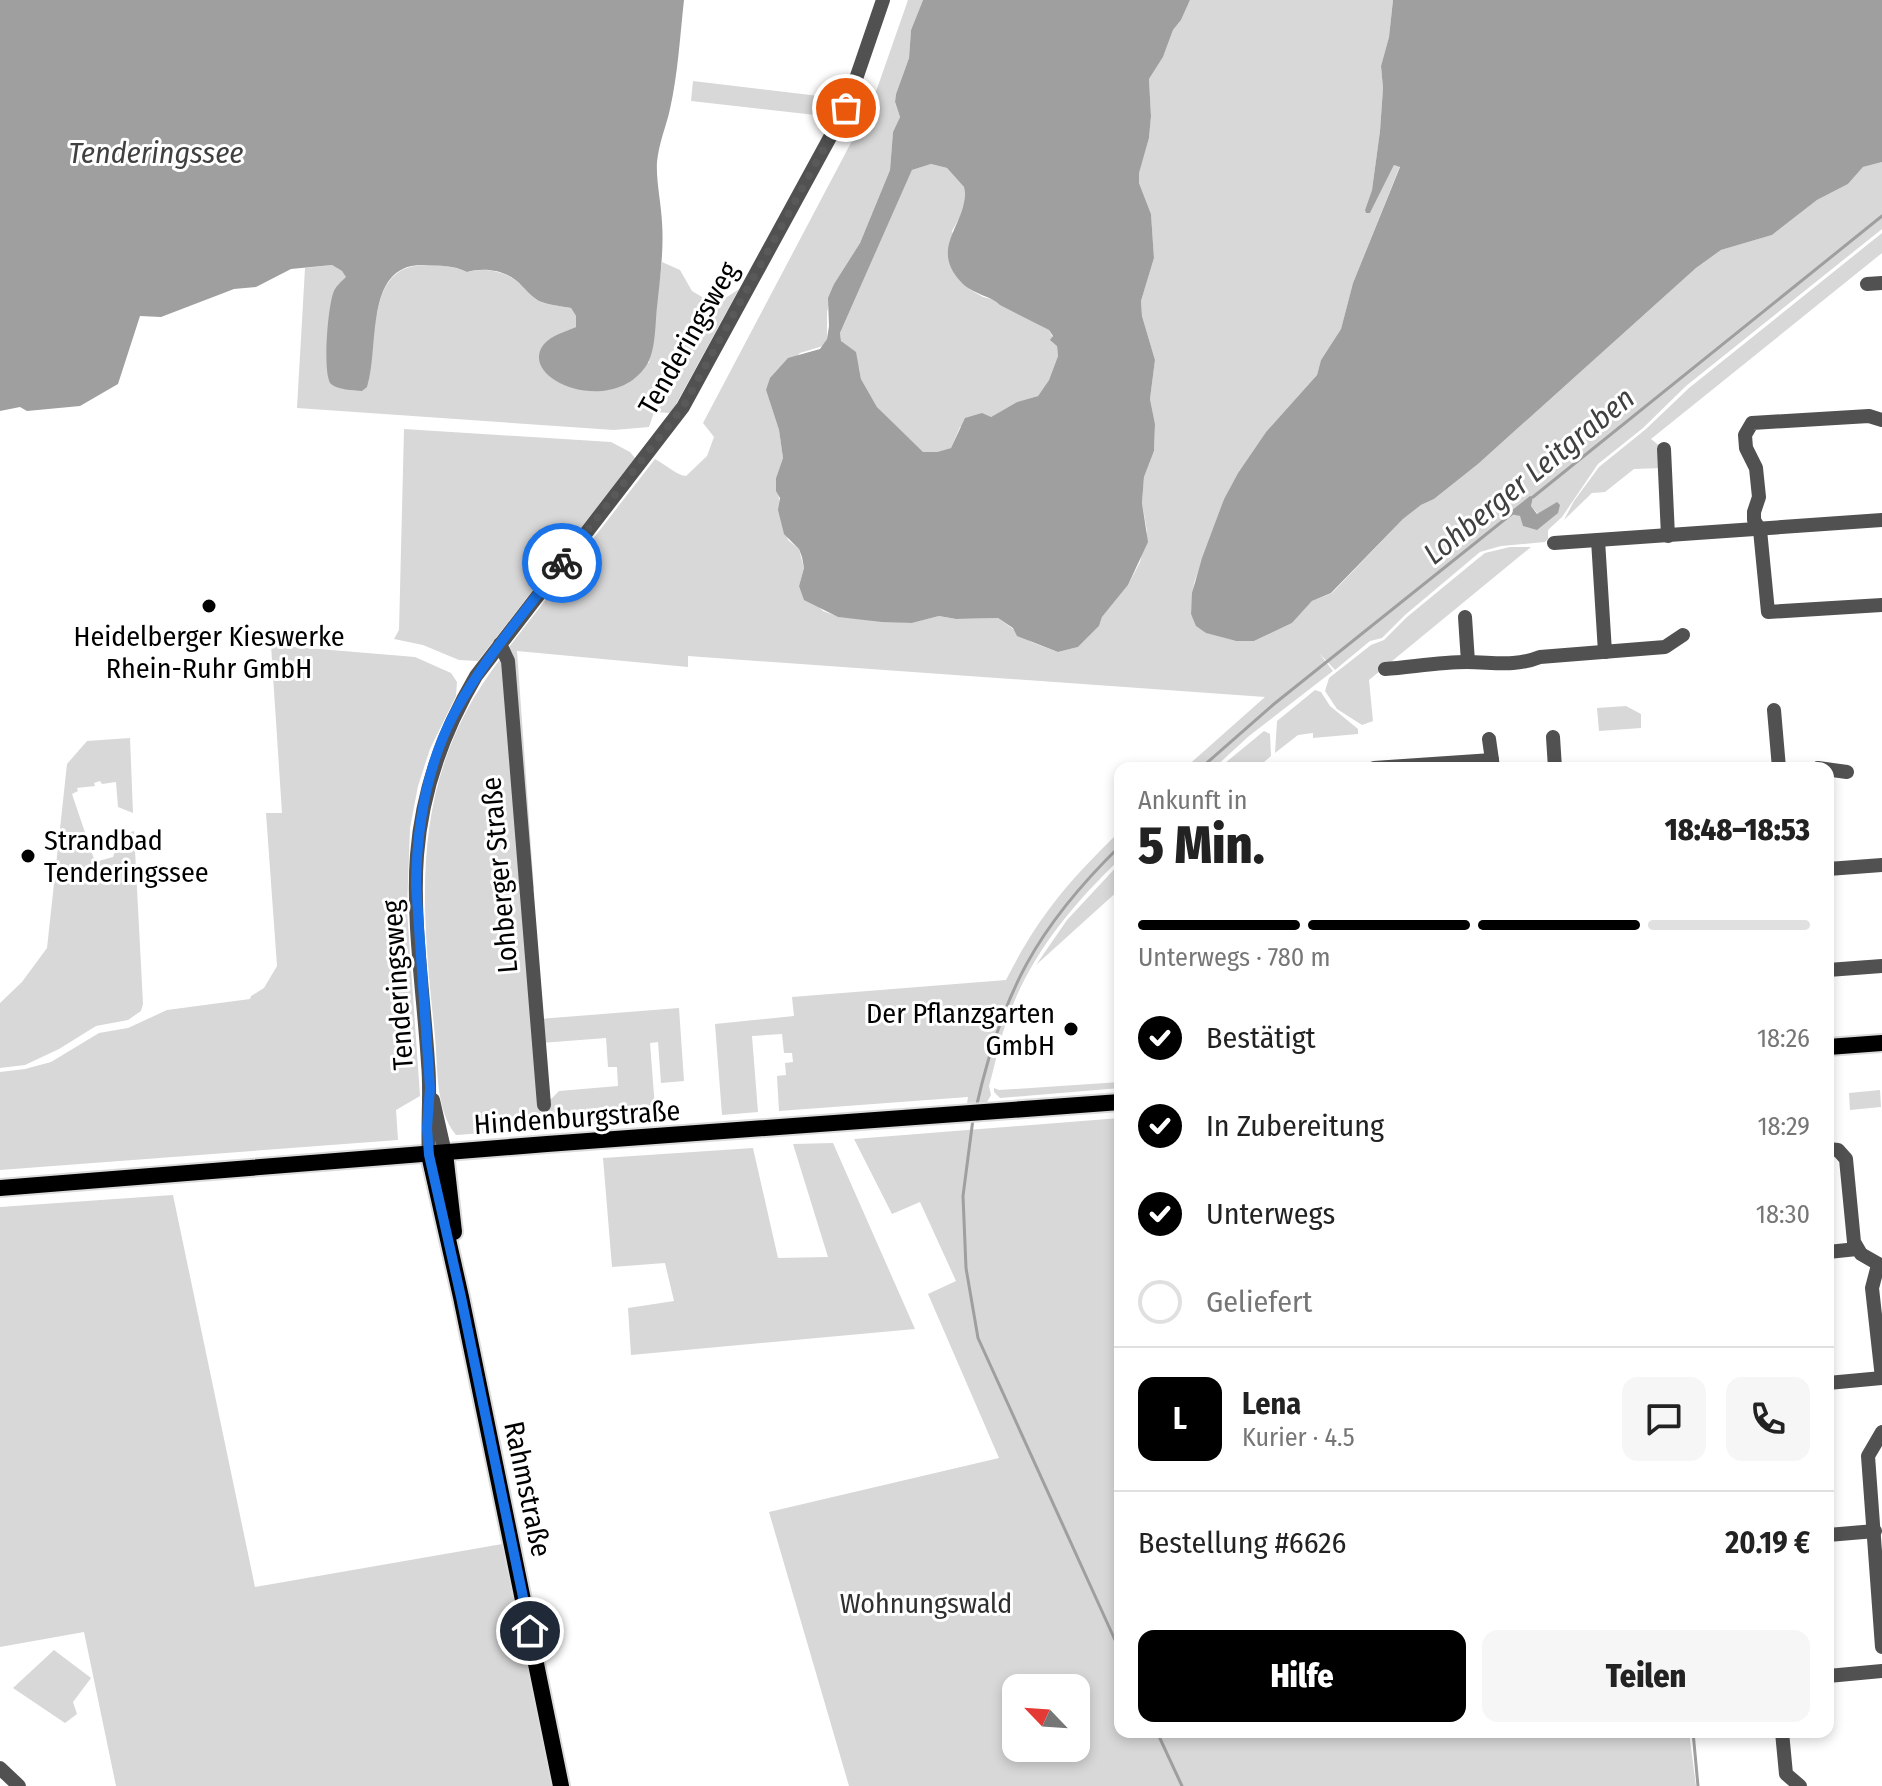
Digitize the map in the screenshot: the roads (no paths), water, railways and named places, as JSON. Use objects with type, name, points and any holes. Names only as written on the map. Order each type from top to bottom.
[{"type":"main road","points":[[1834,1047],[1882,1043]]},
{"type":"main road","name":"Hindenburgstraße","points":[[0,1188],[1114,1102]]},
{"type":"main road","name":"Rahmstraße","points":[[437,1154],[461,1297],[561,1786]]},
{"type":"street","name":"Tenderingsweg","points":[[437,1154],[427,1128],[430,1088],[416,884],[421,821],[440,747],[453,715],[476,676],[683,407],[846,108],[883,0]]},
{"type":"street","points":[[1882,420],[1869,416],[1752,423],[1745,435],[1746,448],[1756,468],[1759,497],[1754,520],[1760,530],[1768,612],[1882,605]]},
{"type":"street","points":[[1664,449],[1668,536]]},
{"type":"street","points":[[1554,543],[1882,520]]},
{"type":"street","points":[[1598,540],[1605,652]]},
{"type":"street","points":[[1465,617],[1468,662]]},
{"type":"street","points":[[1385,669],[1468,662],[1497,665],[1526,663],[1540,657],[1665,647],[1683,635]]},
{"type":"street","name":"Lohberger Straße","points":[[500,644],[508,661],[544,1105]]},
{"type":"street","points":[[1774,710],[1778,762]]},
{"type":"street","points":[[1553,737],[1555,762]]},
{"type":"street","points":[[1489,739],[1493,762]]},
{"type":"street","points":[[1834,769],[1847,772]]},
{"type":"street","points":[[1834,869],[1882,865]]},
{"type":"street","points":[[1834,970],[1882,966]]},
{"type":"street","points":[[1834,1150],[1846,1159],[1851,1234],[1857,1249],[1880,1266],[1872,1288],[1882,1378],[1834,1382]]},
{"type":"street","points":[[1834,1251],[1857,1249]]},
{"type":"street","points":[[1882,1432],[1868,1456],[1882,1647]]},
{"type":"street","points":[[1834,1534],[1875,1531]]},
{"type":"street","points":[[1834,1675],[1882,1671]]},
{"type":"street","points":[[1783,1738],[1786,1774],[1800,1786]]},
{"type":"street","points":[[1,1770],[19,1786]]},
{"type":"water","name":"Tenderingssee","points":[[0,0],[684,0],[673,95],[657,162],[662,254],[653,346],[646,366],[630,381],[611,389],[591,391],[571,388],[543,370],[539,357],[547,341],[576,327],[576,316],[571,308],[539,301],[503,273],[488,270],[467,272],[424,265],[405,268],[391,278],[383,293],[367,387],[362,391],[338,387],[331,384],[328,378],[328,323],[334,291],[346,277],[332,265],[291,269],[256,287],[234,289],[161,317],[140,316],[118,384],[80,406],[27,411],[20,407],[0,411]]},
{"type":"water","points":[[923,0],[1190,0],[1149,79],[1149,138],[1139,173],[1139,183],[1151,214],[1154,258],[1141,301],[1142,316],[1155,360],[1150,399],[1155,424],[1154,451],[1144,477],[1142,503],[1148,542],[1128,585],[1102,617],[1099,626],[1078,647],[1058,652],[1017,636],[1013,628],[998,618],[956,619],[939,616],[912,623],[838,617],[804,600],[799,586],[804,568],[802,557],[799,549],[784,534],[778,510],[780,498],[776,491],[776,478],[783,458],[779,430],[766,390],[770,378],[788,358],[820,349],[827,339],[828,298],[860,243],[890,170],[893,132],[900,117],[896,94],[909,58],[911,30]],"holes":[[[931,164],[947,168],[964,187],[962,212],[949,246],[952,270],[972,290],[1049,330],[1058,356],[1049,380],[1038,396],[1017,402],[991,417],[982,413],[965,418],[951,448],[923,452],[877,407],[861,379],[856,352],[841,341],[840,333],[912,170]]]},
{"type":"water","points":[[1393,0],[1882,0],[1882,162],[1863,167],[1848,184],[1817,200],[1772,235],[1721,250],[1696,268],[1478,464],[1403,519],[1331,593],[1312,601],[1292,623],[1254,641],[1236,641],[1206,633],[1196,626],[1191,614],[1192,593],[1224,499],[1266,432],[1317,375],[1321,360],[1341,329],[1353,283],[1400,167],[1394,165],[1370,213],[1366,213],[1380,131],[1381,66],[1389,37]]},
{"type":"water","points":[[1530,496],[1533,497],[1531,506],[1537,514],[1557,502],[1560,505],[1558,513],[1537,530],[1523,526],[1520,516],[1511,514]]},
{"type":"waterway","name":"Lohberger Leitgraben","points":[[1533,497],[1882,216]]},
{"type":"waterway","name":"Lohberger Leitgraben","points":[[1208,762],[1274,704],[1514,512]]},
{"type":"waterway","name":"Lohberger Leitgraben","points":[[976,1108],[998,1030],[1026,965],[1066,905],[1114,852]]},
{"type":"waterway","name":"Lohberger Leitgraben","points":[[973,1119],[963,1196],[966,1268],[978,1338],[1114,1638]]},
{"type":"waterway","name":"Lohberger Leitgraben","points":[[1160,1738],[1182,1786]]},
{"type":"waterway","points":[[1694,1738],[1698,1786]]},
{"type":"place","name":"Heidelberger Kieswerke Rhein-Ruhr GmbH","points":[[209,606]]},
{"type":"place","name":"Strandbad Tenderingssee","points":[[28,856]]},
{"type":"place","name":"Der Pflanzgarten GmbH","points":[[1071,1029]]},
{"type":"park label","name":"Wohnungswald","points":[[926,1603]]}]
